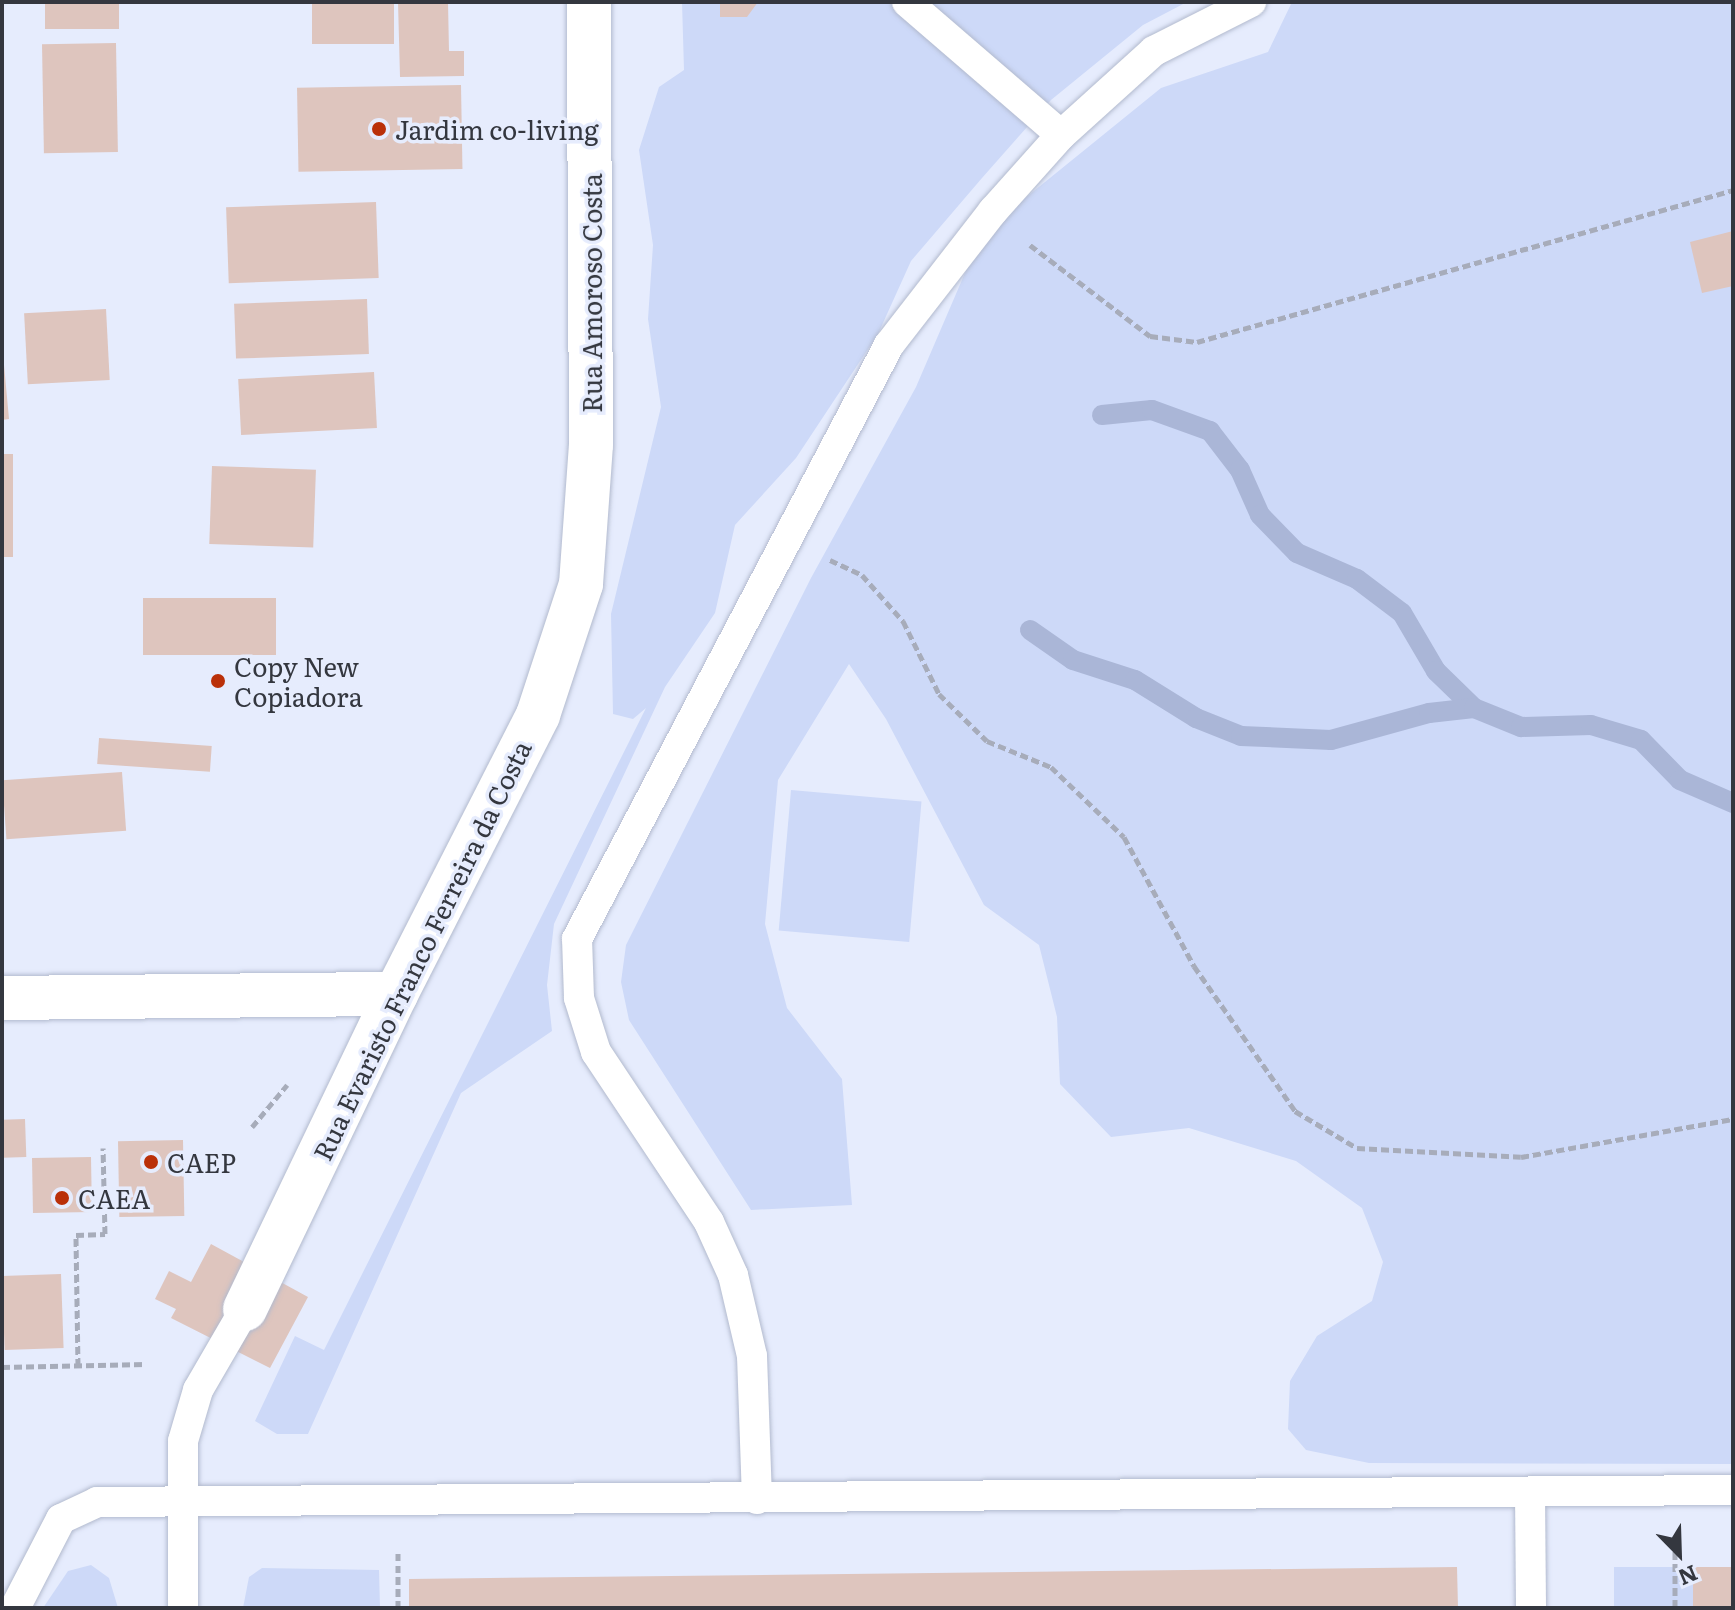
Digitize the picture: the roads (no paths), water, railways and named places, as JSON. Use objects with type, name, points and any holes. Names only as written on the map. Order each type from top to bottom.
[{"type":"street","name":"Rua Amoroso Costa","points":[[581,584],[591,445],[589,2]]},
{"type":"street","name":"Rua Evaristo Franco Ferreira da Costa","points":[[245,1309],[396,994],[538,715],[581,584]]},
{"type":"street","points":[[2,998],[396,994]]},
{"type":"lane","points":[[907,2],[1061,135]]},
{"type":"lane","points":[[757,1499],[752,1356],[733,1275],[709,1222],[596,1052],[579,998],[577,939],[889,345],[993,211],[1061,135],[1154,51],[1251,2]]},
{"type":"lane","points":[[183,1608],[183,1441],[198,1390],[245,1309]]},
{"type":"lane","points":[[15,1608],[61,1519],[97,1502],[1733,1490]]},
{"type":"lane","points":[[1530,1492],[1531,1608]]},
{"type":"waterway","points":[[1102,415],[1152,410],[1210,431],[1240,470],[1260,515],[1297,553],[1357,579],[1402,613],[1436,671],[1474,708]]},
{"type":"waterway","points":[[1030,630],[1073,660],[1135,680],[1196,718],[1241,736],[1331,740],[1429,713],[1474,708],[1521,727],[1591,725],[1641,740],[1680,780],[1733,803]]},
{"type":"place","name":"Jardim co-living","points":[[379,129]]},
{"type":"place","name":"Copy New Copiadora","points":[[218,681]]},
{"type":"place","name":"CAEP","points":[[151,1162]]},
{"type":"place","name":"CAEA","points":[[62,1198]]}]
